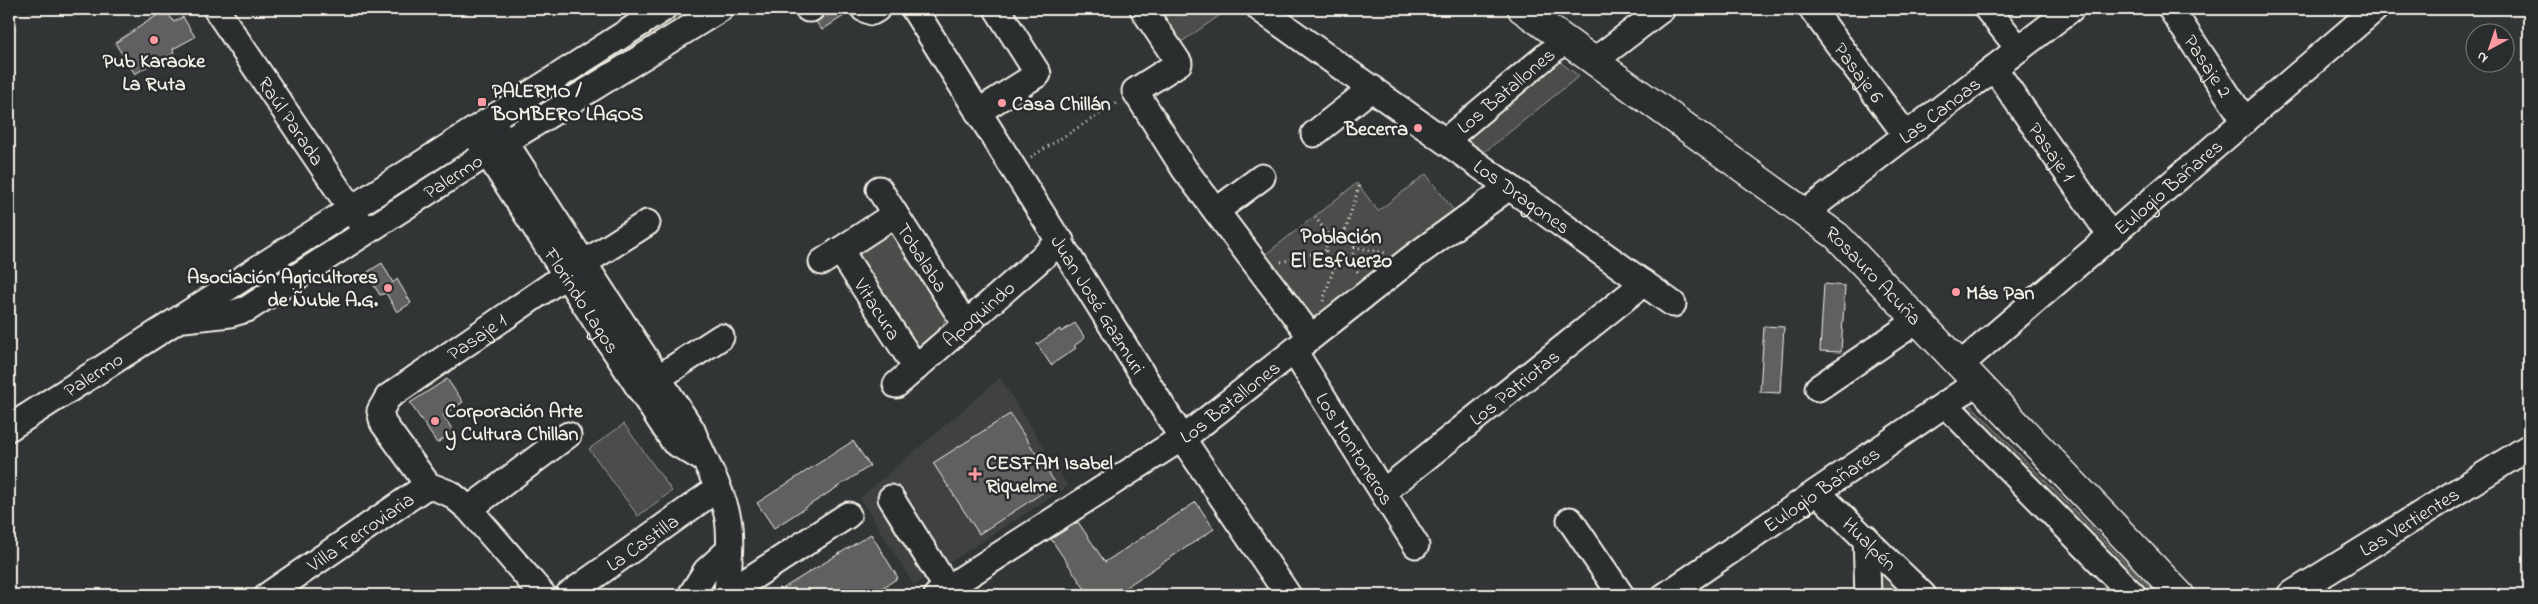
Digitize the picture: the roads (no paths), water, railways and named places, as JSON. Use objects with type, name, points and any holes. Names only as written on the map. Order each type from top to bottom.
[{"type":"main road","name":"Rosauro Acuña","points":[[1522,9],[1806,212],[1851,249],[2180,595]]},
{"type":"street","name":"Raúl Parada","points":[[216,9],[367,233]]},
{"type":"street","name":"Palermo","points":[[9,428],[663,9]]},
{"type":"street","name":"Palermo","points":[[177,320],[230,314],[247,309],[496,148],[720,9]]},
{"type":"street","points":[[864,9],[872,12],[877,9]]},
{"type":"street","name":"Juan José Gazmuri","points":[[914,9],[1061,241],[1182,438],[1288,595]]},
{"type":"street","points":[[978,112],[1038,74],[996,9]]},
{"type":"street","name":"Los Montoneros","points":[[1143,9],[1179,63],[1135,91],[1185,170],[1259,268],[1303,344],[1383,492],[1416,545]]},
{"type":"street","name":"Los Dragones","points":[[1260,9],[1673,304]]},
{"type":"street","points":[[1594,61],[1662,9]]},
{"type":"street","name":"Pasaje 6","points":[[1812,9],[1906,135]]},
{"type":"street","points":[[1987,9],[2018,49]]},
{"type":"street","name":"Las Canoas","points":[[1806,212],[2072,9]]},
{"type":"street","name":"Pasaje 2","points":[[2171,9],[2244,121]]},
{"type":"street","name":"Eulogio Bañares","points":[[1666,595],[1945,404],[1968,374],[2110,236],[2376,9]]},
{"type":"street","name":"Los Batallones","points":[[1446,141],[1565,40]]},
{"type":"street","name":"Pasaje 1","points":[[1994,68],[2110,236]]},
{"type":"street","points":[[1314,134],[1372,88]]},
{"type":"street","name":"Florindo Lagos","points":[[481,125],[575,269],[674,442],[703,459]]},
{"type":"street","points":[[1216,211],[1262,177]]},
{"type":"street","name":"Los Batallones","points":[[942,592],[1182,438],[1413,257],[1509,187]]},
{"type":"street","name":"Tobalaba","points":[[879,189],[966,325]]},
{"type":"street","name":"Vitacura","points":[[894,214],[831,256],[916,368]]},
{"type":"street","name":"Pasaje 1","points":[[428,485],[383,423],[380,411],[388,398],[575,269],[647,223]]},
{"type":"street","name":"Apoquindo","points":[[896,385],[1061,241]]},
{"type":"street","name":"Florindo Lagos","points":[[575,269],[658,378],[692,430],[703,459],[718,488],[728,518],[727,595]]},
{"type":"street","name":"Los Patriotas","points":[[1383,492],[1644,283]]},
{"type":"street","points":[[1818,388],[1918,320]]},
{"type":"street","points":[[658,378],[721,338]]},
{"type":"street","points":[[1945,404],[2133,595]]},
{"type":"street","points":[[468,508],[568,435]]},
{"type":"street","name":"Las Vertientes","points":[[2290,595],[2529,448]]},
{"type":"street","points":[[428,485],[451,494],[468,508],[543,595]]},
{"type":"street","name":"Villa Ferroviaria","points":[[268,595],[428,485]]},
{"type":"street","name":"La Castilla","points":[[568,595],[718,488]]},
{"type":"street","name":"Hualpén","points":[[1817,492],[1923,595]]},
{"type":"street","points":[[891,498],[942,592]]},
{"type":"street","points":[[727,595],[848,515]]},
{"type":"street","points":[[1570,520],[1621,595]]},
{"type":"street","points":[[1866,538],[1868,595]]},
{"type":"street","points":[[691,595],[706,571],[729,550]]},
{"type":"place","name":"Pub Karaoke La Ruta","points":[[154,40]]},
{"type":"place","name":"PALERMO / BOMBERO LAGOS","points":[[482,102]]},
{"type":"place","name":"Casa Chillán","points":[[1002,103]]},
{"type":"place","name":"Becerra","points":[[1418,128]]},
{"type":"place","name":"Asociación Agricultores de Ñuble A.G.","points":[[388,288]]},
{"type":"place","name":"Más Pan","points":[[1956,292]]},
{"type":"place","name":"Corporación Arte y Cultura Chillan","points":[[435,421]]},
{"type":"place","name":"CESFAM Isabel Riquelme","points":[[975,474]]},
{"type":"district","name":"Población El Esfuerzo","points":[[1341,248]]}]
